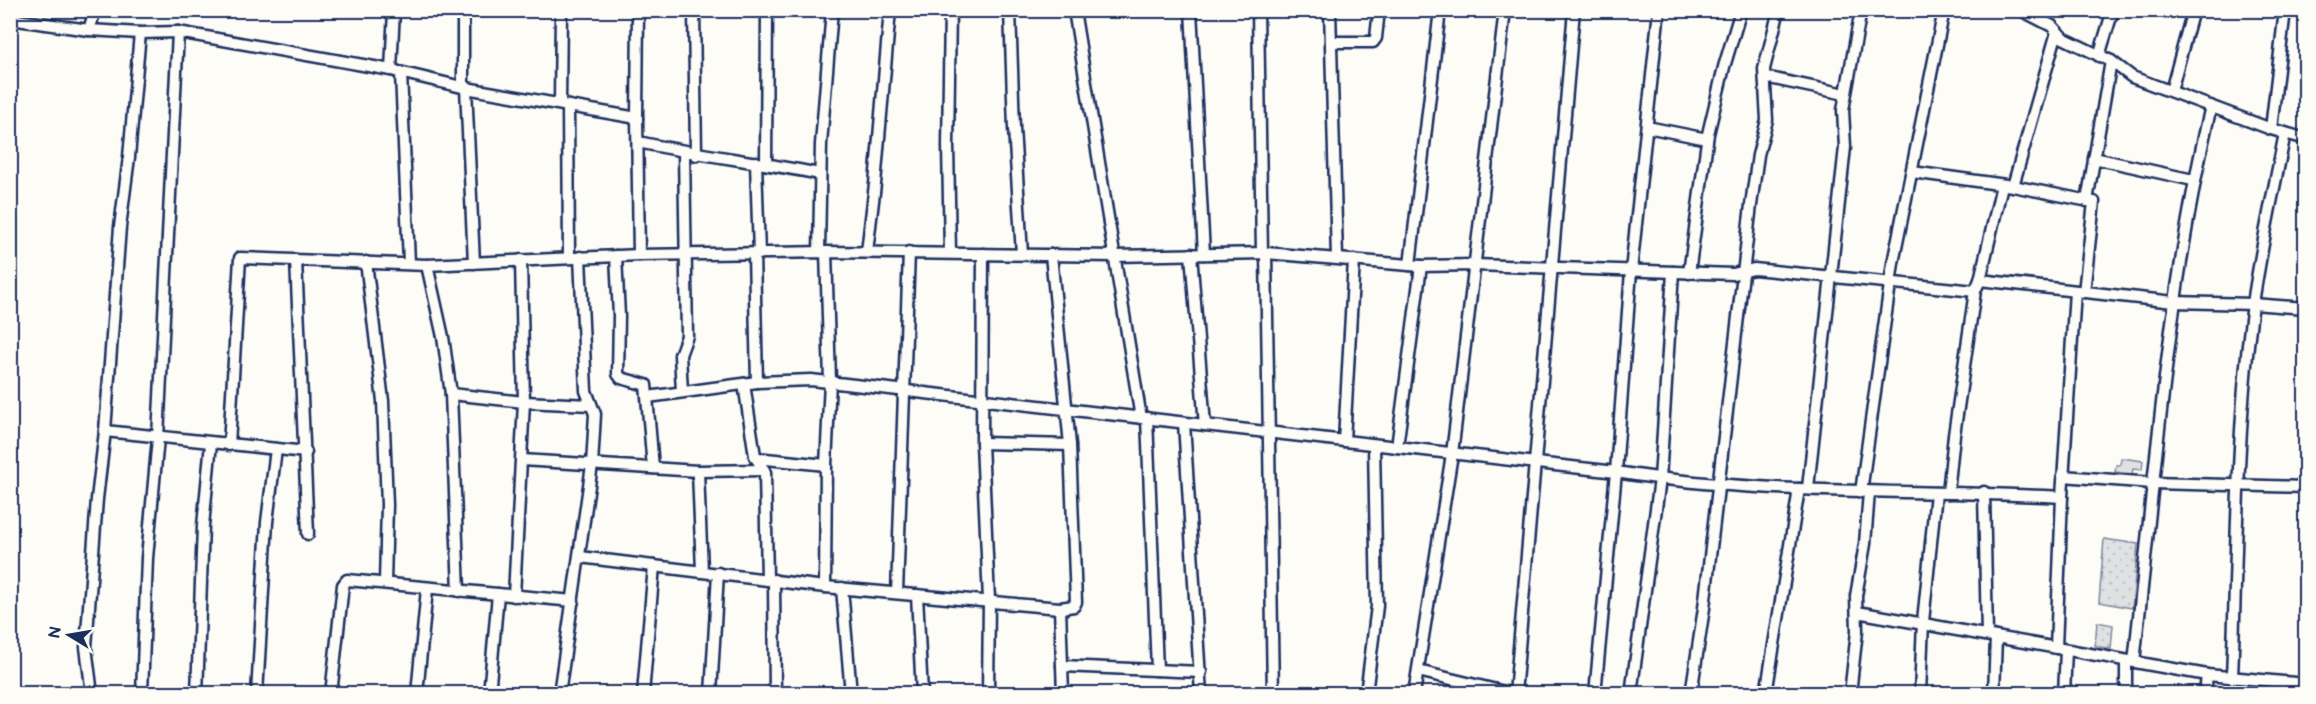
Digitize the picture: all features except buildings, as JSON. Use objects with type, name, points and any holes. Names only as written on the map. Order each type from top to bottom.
[{"type":"street","points":[[89,30],[95,10]]},
{"type":"street","points":[[394,10],[409,263]]},
{"type":"street","points":[[463,10],[464,88],[474,263]]},
{"type":"street","points":[[559,693],[592,465],[595,414],[586,391],[564,105],[561,10]]},
{"type":"street","points":[[638,10],[639,255]]},
{"type":"street","points":[[694,10],[696,154]]},
{"type":"street","points":[[757,382],[756,254],[767,10]]},
{"type":"street","points":[[825,586],[826,465],[830,381],[820,174],[832,10]]},
{"type":"street","points":[[867,252],[890,10]]},
{"type":"street","points":[[950,10],[948,146],[950,253]]},
{"type":"street","points":[[1010,10],[1014,128],[1022,254]]},
{"type":"street","points":[[1074,10],[1114,256],[1144,418],[1157,670]]},
{"type":"street","points":[[1191,10],[1204,254]]},
{"type":"street","points":[[1258,10],[1270,433],[1274,693]]},
{"type":"street","points":[[1330,10],[1337,258]]},
{"type":"street","points":[[1332,42],[1373,42],[1376,38],[1379,10]]},
{"type":"street","points":[[1397,447],[1440,10]]},
{"type":"street","points":[[1414,693],[1452,454],[1504,10]]},
{"type":"street","points":[[1418,671],[1514,693],[1574,10]]},
{"type":"street","points":[[1595,693],[1616,472],[1631,271],[1659,10]]},
{"type":"street","points":[[1689,273],[1707,139],[1724,67],[1741,10]]},
{"type":"street","points":[[1691,693],[1719,486],[1758,155],[1767,120],[1765,77],[1768,51],[1779,10]]},
{"type":"street","points":[[1767,693],[1803,488],[1845,147],[1843,110],[1861,10]]},
{"type":"street","points":[[1850,693],[1857,612],[1856,596],[1864,544],[1865,492],[1890,283],[1944,10]]},
{"type":"street","points":[[2021,10],[2034,13],[2052,26],[2063,39],[2111,61],[2132,77],[2271,129],[2306,139]]},
{"type":"street","points":[[2099,56],[2113,10]]},
{"type":"street","points":[[2172,91],[2193,10]]},
{"type":"street","points":[[2271,129],[2285,10]]},
{"type":"street","points":[[13,16],[89,30],[140,33],[178,32],[396,71],[464,88],[637,118]]},
{"type":"street","points":[[141,693],[147,558],[158,438],[178,32]]},
{"type":"street","points":[[1920,693],[1923,622],[1976,291],[2057,32]]},
{"type":"street","points":[[93,693],[86,647],[120,227],[140,33]]},
{"type":"street","points":[[2087,201],[2111,61]]},
{"type":"street","points":[[1765,77],[1845,94]]},
{"type":"street","points":[[2126,693],[2174,302],[2193,180],[2211,106]]},
{"type":"street","points":[[1647,126],[1707,139]]},
{"type":"street","points":[[2232,678],[2244,394],[2253,304],[2284,133]]},
{"type":"street","points":[[638,141],[684,152],[820,174]]},
{"type":"street","points":[[682,392],[680,355],[687,336],[684,152]]},
{"type":"street","points":[[2094,158],[2193,180]]},
{"type":"street","points":[[1912,172],[2008,186],[2095,204],[2080,292],[2063,476],[2061,649],[2064,693]]},
{"type":"street","points":[[229,445],[240,258],[427,265],[575,257],[822,252],[1114,256],[1264,253],[1416,266],[1475,265],[1733,274],[1754,269],[1976,291]]},
{"type":"street","points":[[897,592],[909,252]]},
{"type":"street","points":[[983,254],[981,442],[989,600],[988,693]]},
{"type":"street","points":[[1191,254],[1204,425]]},
{"type":"street","points":[[580,557],[842,588],[1071,608],[1076,603],[1070,445],[1051,255]]},
{"type":"street","points":[[616,256],[619,316],[618,374],[621,378],[646,385],[653,468]]},
{"type":"street","points":[[296,260],[309,534]]},
{"type":"street","points":[[514,596],[524,402],[521,260]]},
{"type":"street","points":[[1344,441],[1354,260]]},
{"type":"street","points":[[366,262],[383,401],[387,505],[385,583]]},
{"type":"street","points":[[427,265],[443,337],[452,394],[459,591]]},
{"type":"street","points":[[1631,693],[1660,479],[1673,272]]},
{"type":"street","points":[[1980,280],[2174,302],[2253,304],[2306,309]]},
{"type":"street","points":[[648,397],[757,382],[830,381],[1616,472],[1719,486],[1865,492],[1984,492],[2062,497]]},
{"type":"street","points":[[744,384],[756,458],[764,470],[776,693]]},
{"type":"street","points":[[452,394],[524,402],[591,405]]},
{"type":"street","points":[[1184,423],[1201,693]]},
{"type":"street","points":[[105,431],[306,452]]},
{"type":"street","points":[[981,442],[1070,445]]},
{"type":"street","points":[[197,693],[203,526],[211,443]]},
{"type":"street","points":[[1366,693],[1377,606],[1374,445]]},
{"type":"street","points":[[257,693],[267,522],[276,449]]},
{"type":"street","points":[[756,458],[826,465]]},
{"type":"street","points":[[522,460],[698,471],[764,470]]},
{"type":"street","points":[[698,471],[702,571]]},
{"type":"street","points":[[2063,476],[2152,483],[2306,487]]},
{"type":"street","points":[[1984,492],[1994,693]]},
{"type":"street","points":[[643,693],[654,566]]},
{"type":"street","points":[[711,693],[718,573]]},
{"type":"street","points":[[331,693],[343,585],[347,580],[573,601]]},
{"type":"street","points":[[842,588],[851,693]]},
{"type":"street","points":[[417,693],[427,589]]},
{"type":"street","points":[[489,693],[498,594]]},
{"type":"street","points":[[917,595],[922,693]]},
{"type":"street","points":[[1060,608],[1063,693]]},
{"type":"street","points":[[1857,612],[1923,622],[2207,675],[2306,684]]},
{"type":"street","points":[[1062,666],[1200,672]]},
{"type":"street","points":[[2205,693],[2207,675]]},
{"type":"street","points":[[1462,693],[1463,682]]},
{"type":"shaded area","points":[[2121,458],[2143,461],[2142,470],[2133,469],[2132,474],[2115,472],[2116,465],[2120,465]]},
{"type":"shaded area","points":[[2104,539],[2138,544],[2132,608],[2099,602]]},
{"type":"shaded area","points":[[2097,622],[2113,625],[2111,649],[2095,646]]}]
